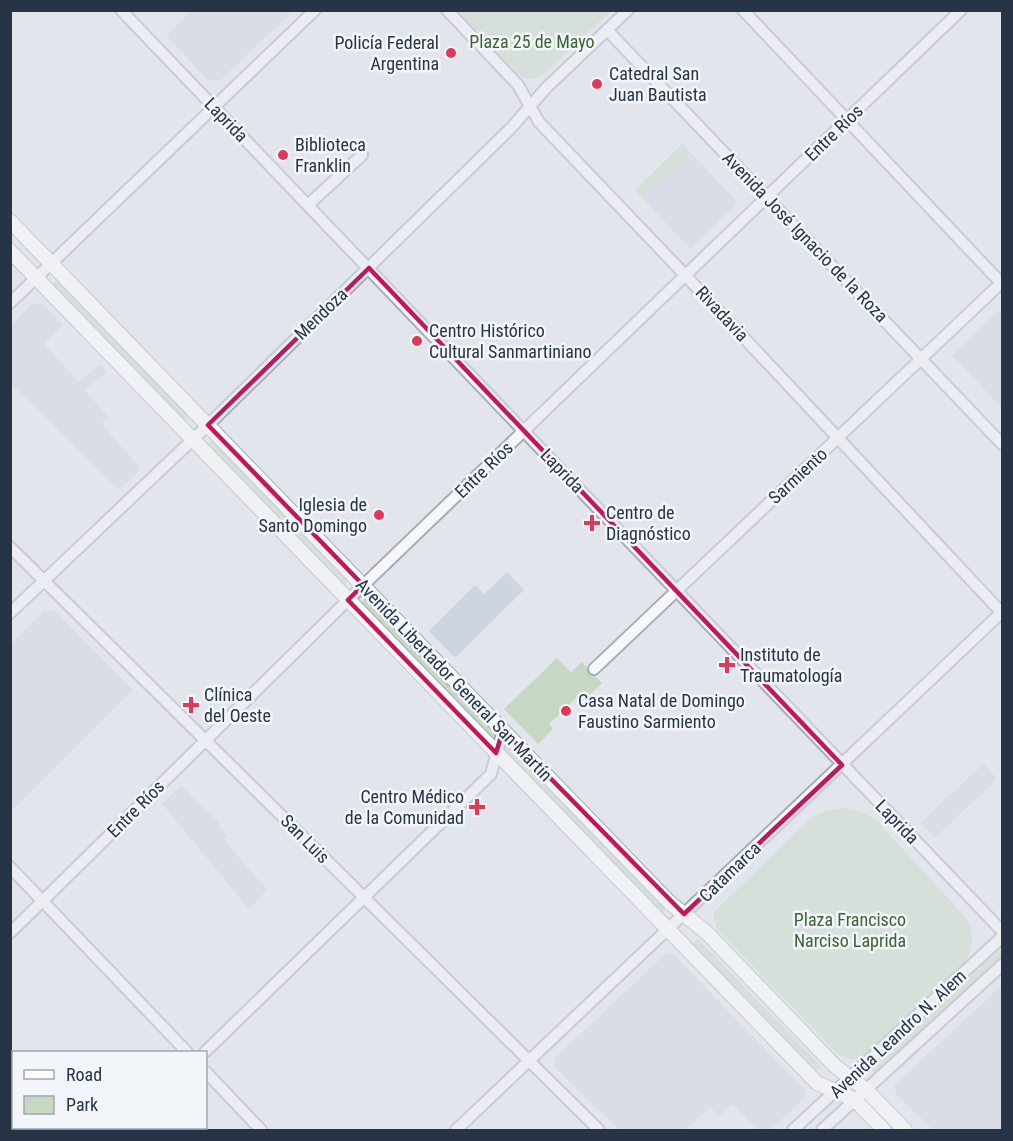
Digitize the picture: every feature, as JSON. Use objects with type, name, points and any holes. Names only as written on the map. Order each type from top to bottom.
[{"type":"main road","name":"Avenida Libertador General San Martín","points":[[10,221],[669,902],[707,933],[835,1066],[866,1090],[905,1131]]},
{"type":"main road","name":"Avenida Libertador General San Martín","points":[[10,251],[817,1083],[855,1100],[884,1131]]},
{"type":"street","name":"Laprida","points":[[120,10],[1002,931]]},
{"type":"street","points":[[10,303],[315,10]]},
{"type":"street","name":"Rivadavia","points":[[447,10],[518,85],[539,122],[1002,613]]},
{"type":"street","name":"Mendoza","points":[[10,613],[369,268],[628,10]]},
{"type":"street","points":[[743,10],[1002,283]]},
{"type":"street","name":"Entre Ríos","points":[[10,933],[363,585],[961,10]]},
{"type":"street","name":"Avenida José Ignacio de la Roza","points":[[607,30],[1002,444]]},
{"type":"street","points":[[308,205],[362,155]]},
{"type":"street","name":"Sarmiento","points":[[594,669],[1002,283]]},
{"type":"street","name":"San Luis","points":[[10,547],[599,1131]]},
{"type":"street","name":"Catamarca","points":[[456,1131],[1002,613]]},
{"type":"street","points":[[207,1051],[490,774],[503,730]]},
{"type":"street","points":[[10,867],[184,1051]]},
{"type":"street","name":"Avenida Leandro N. Alem","points":[[793,1131],[1002,937]]},
{"type":"street","name":"Avenida Leandro N. Alem","points":[[822,1131],[1002,964]]},
{"type":"street","points":[[207,1073],[261,1131]]},
{"type":"highlighted area","points":[[369,268],[842,765],[684,914],[503,730],[496,753],[348,600],[363,585],[208,425]]},
{"type":"shaded area","points":[[191,11],[293,11],[221,80],[208,80],[166,36]]},
{"type":"shaded area","points":[[691,153],[738,203],[690,249],[643,199]]},
{"type":"shaded area","points":[[32,304],[43,304],[63,325],[44,344],[79,382],[100,364],[107,372],[85,390],[109,418],[102,424],[141,469],[119,490],[11,384],[11,325]]},
{"type":"shaded area","points":[[998,311],[1002,312],[1002,408],[952,355]]},
{"type":"shaded area","points":[[507,572],[524,590],[455,658],[429,631],[475,585],[484,594]]},
{"type":"shaded area","points":[[44,611],[55,611],[133,690],[11,812],[11,644]]},
{"type":"shaded area","points":[[984,763],[997,779],[935,838],[920,823]]},
{"type":"shaded area","points":[[181,785],[220,823],[218,825],[228,835],[224,839],[267,890],[249,909],[162,804]]},
{"type":"shaded area","points":[[665,954],[673,954],[805,1090],[806,1097],[770,1130],[757,1130],[732,1104],[719,1116],[710,1107],[685,1130],[619,1130],[554,1066],[556,1057]]},
{"type":"shaded area","points":[[1002,985],[1002,1130],[933,1130],[897,1095],[894,1086]]},
{"type":"green space","name":"Plaza 25 de Mayo","points":[[458,11],[611,11],[541,77],[528,79],[519,75]]},
{"type":"green space","points":[[683,143],[691,153],[643,199],[635,190]]},
{"type":"green space","points":[[58,279],[190,415],[188,420],[184,421],[52,285]]},
{"type":"green space","points":[[215,441],[348,579],[347,583],[342,584],[209,447],[209,443]]},
{"type":"green space","points":[[367,599],[495,731],[494,736],[490,737],[362,604],[363,600]]},
{"type":"green space","points":[[557,658],[571,672],[582,662],[602,683],[583,701],[578,696],[549,724],[553,729],[538,744],[504,709]]},
{"type":"green space","points":[[509,745],[666,908],[664,912],[661,913],[503,750],[504,746]]},
{"type":"green space","name":"Plaza Francisco Narciso Laprida","points":[[845,808],[862,812],[876,820],[968,920],[972,937],[971,947],[964,963],[865,1056],[858,1059],[847,1058],[837,1053],[717,929],[714,920],[714,912],[812,817],[828,810]]},
{"type":"green space","points":[[696,939],[821,1066],[819,1069],[816,1070],[694,944]]},
{"type":"green space","points":[[998,951],[1002,953],[1002,957],[876,1073],[872,1072],[871,1068]]},
{"type":"place","name":"Policía Federal Argentina","points":[[451,53]]},
{"type":"place","name":"Catedral San Juan Bautista","points":[[597,84]]},
{"type":"place","name":"Biblioteca Franklin","points":[[283,155]]},
{"type":"place","name":"Centro Histórico Cultural Sanmartiniano","points":[[417,341]]},
{"type":"place","name":"Iglesia de Santo Domingo","points":[[379,515]]},
{"type":"place","name":"Centro de Diagnóstico","points":[[592,523]]},
{"type":"place","name":"Instituto de Traumatología","points":[[727,665]]},
{"type":"place","name":"Clínica del Oeste","points":[[191,705]]},
{"type":"place","name":"Casa Natal de Domingo Faustino Sarmiento","points":[[566,711]]},
{"type":"place","name":"Centro Médico de la Comunidad","points":[[477,807]]}]
